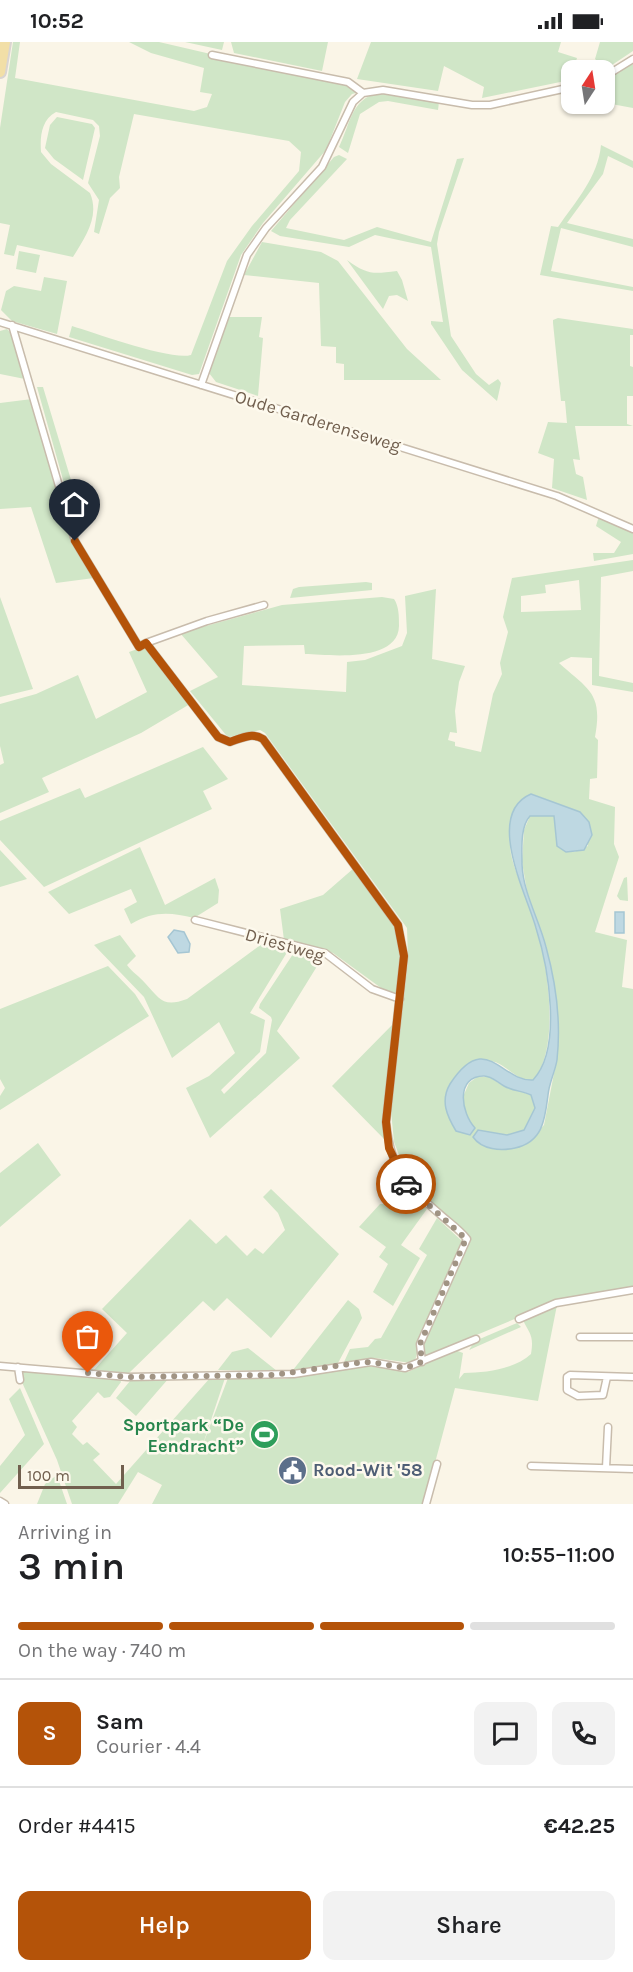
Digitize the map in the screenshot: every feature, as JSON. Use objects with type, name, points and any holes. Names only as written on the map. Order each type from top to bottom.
[{"type":"main road","points":[[0,72],[5,42]]},
{"type":"street","points":[[212,55],[348,82],[363,93]]},
{"type":"street","points":[[615,70],[633,59]]},
{"type":"street","points":[[201,385],[247,255],[266,228],[322,167],[353,102],[363,93],[383,90],[472,105],[490,105],[561,89]]},
{"type":"street","name":"Oude Garderenseweg","points":[[0,322],[557,496],[633,529]]},
{"type":"street","points":[[12,325],[75,541],[139,647],[207,621],[264,605]]},
{"type":"street","points":[[146,643],[218,737],[230,742],[249,735],[257,735],[263,739],[392,916],[403,940],[400,999],[386,1122],[389,1148],[401,1177],[410,1189],[466,1239],[420,1344],[422,1362]]},
{"type":"street","name":"Driestweg","points":[[195,920],[324,953],[372,989],[400,999]]},
{"type":"street","points":[[519,1319],[556,1303],[633,1290]]},
{"type":"street","points":[[580,1337],[633,1337]]},
{"type":"street","points":[[0,1366],[128,1377],[294,1374],[371,1362],[405,1368],[476,1339]]},
{"type":"street","points":[[18,1367],[20,1380]]},
{"type":"street","points":[[607,1377],[603,1395],[578,1396],[567,1390],[569,1375],[633,1377]]},
{"type":"street","points":[[606,1468],[608,1427]]},
{"type":"street","points":[[426,1504],[437,1464]]},
{"type":"street","points":[[531,1467],[633,1469]]},
{"type":"street","points":[[0,1501],[5,1504]]},
{"type":"green space","points":[[13,42],[20,42],[15,78],[194,111],[207,107],[212,94],[200,92],[204,68],[151,53],[129,42],[159,42],[353,87],[356,93],[345,102],[326,150],[263,223],[241,255],[199,374],[192,375],[69,337],[72,326],[151,350],[181,356],[191,355],[227,261],[252,226],[299,171],[301,152],[289,141],[134,114],[119,177],[120,188],[110,198],[99,234],[94,232],[99,200],[88,183],[100,136],[99,126],[93,120],[56,112],[44,124],[41,135],[41,152],[51,164],[90,193],[93,210],[90,227],[73,257],[17,245],[14,256],[4,254],[10,225],[0,223],[0,128]]},
{"type":"green space","points":[[185,42],[224,42],[222,50]]},
{"type":"green space","points":[[231,42],[328,42],[322,71],[234,53]]},
{"type":"green space","points":[[371,42],[561,42],[558,52],[577,58],[576,60],[561,60],[561,82],[482,98],[484,87],[444,66],[438,91],[357,79]]},
{"type":"green space","points":[[600,42],[633,42],[633,51],[615,63],[615,60],[595,59]]},
{"type":"green space","points":[[633,64],[633,108],[615,105],[615,74]]},
{"type":"green space","points":[[378,93],[439,102],[438,110],[388,101],[379,102],[360,114],[348,153],[339,147],[352,114],[362,101]]},
{"type":"green space","points":[[57,117],[92,124],[95,128],[83,180],[54,159],[45,148],[50,125]]},
{"type":"green space","points":[[601,145],[633,161],[633,168],[608,156],[603,174],[567,223],[633,239],[633,247],[561,228],[551,271],[633,287],[633,291],[540,275],[551,226],[558,227],[585,188],[596,168]]},
{"type":"green space","points":[[339,155],[347,159],[290,220],[286,228],[344,240],[377,227],[431,242],[457,159],[464,158],[437,244],[451,336],[476,374],[489,385],[498,379],[501,383],[497,401],[462,370],[431,324],[431,321],[443,322],[431,247],[375,235],[349,247],[280,236],[271,231],[334,157]]},
{"type":"green space","points":[[262,242],[321,252],[338,261],[407,349],[441,380],[344,380],[344,364],[336,363],[336,347],[321,346],[319,283],[244,275]]},
{"type":"green space","points":[[19,251],[40,255],[36,273],[16,269]]},
{"type":"green space","points":[[347,260],[371,272],[397,271],[408,301],[397,295],[389,296],[383,309]]},
{"type":"green space","points":[[44,277],[67,281],[57,334],[12,321],[1,310],[6,291],[14,286],[41,291]]},
{"type":"green space","points":[[228,317],[262,317],[259,337],[263,338],[258,396],[216,382],[209,373]]},
{"type":"green space","points":[[558,318],[633,329],[633,335],[630,335],[630,366],[633,367],[633,396],[627,396],[627,424],[633,426],[575,426],[580,460],[573,459],[576,474],[583,477],[587,500],[552,488],[554,459],[538,453],[548,422],[567,423],[565,401],[561,401],[553,323],[553,320]]},
{"type":"green space","points":[[7,329],[10,332],[25,379],[0,374],[0,331]]},
{"type":"green space","points":[[37,387],[43,387],[84,523],[76,526]]},
{"type":"green space","points":[[32,399],[74,543],[94,578],[56,583],[31,507],[0,509],[0,403]]},
{"type":"green space","points":[[599,516],[633,532],[633,554],[594,561],[593,553],[614,553],[621,542],[596,526]]},
{"type":"green space","points":[[633,560],[633,571],[601,577],[599,676],[633,683],[633,692],[592,685],[592,658],[571,657],[559,663],[586,687],[595,701],[597,722],[595,737],[598,740],[597,778],[590,779],[589,799],[615,807],[614,844],[619,857],[595,932],[627,940],[622,987],[633,989],[633,1286],[548,1305],[424,1357],[423,1346],[471,1240],[410,1184],[394,1142],[391,1111],[408,960],[407,928],[265,733],[260,730],[230,737],[226,735],[190,691],[218,677],[180,633],[282,605],[382,597],[394,599],[399,619],[396,638],[387,646],[375,651],[330,655],[305,654],[304,645],[244,646],[242,685],[346,692],[347,662],[365,660],[402,646],[407,633],[405,596],[436,589],[432,659],[465,666],[459,682],[455,711],[457,733],[450,732],[448,740],[455,742],[455,746],[481,752],[493,694],[502,674],[500,663],[508,632],[503,617],[512,578]],"holes":[[[579,580],[581,610],[521,612],[521,596],[546,593],[545,585]],[[532,794],[580,812],[588,846],[574,852],[559,847],[554,816],[530,816],[524,830],[522,862],[527,891],[550,963],[557,1012],[556,1063],[544,1125],[525,1145],[508,1149],[484,1146],[478,1130],[507,1135],[524,1130],[535,1108],[531,1095],[502,1085],[489,1077],[477,1077],[469,1083],[462,1099],[465,1117],[474,1128],[456,1131],[451,1122],[447,1103],[448,1093],[456,1076],[463,1070],[484,1061],[497,1063],[521,1078],[533,1080],[542,1064],[548,1043],[550,1019],[545,966],[534,919],[514,866],[510,846],[510,828],[514,811],[524,798]]]},
{"type":"green space","points":[[372,583],[372,590],[290,598],[293,589],[299,587]]},
{"type":"green space","points":[[0,597],[33,689],[0,697]]},
{"type":"green space","points":[[146,646],[190,704],[141,733],[42,778],[49,792],[0,813],[0,765],[4,763],[0,746],[0,704],[36,694],[78,675],[96,719],[147,692],[129,652]]},
{"type":"green space","points":[[203,747],[228,779],[203,791],[212,809],[44,887],[0,840],[0,821],[80,788],[85,798]]},
{"type":"green space","points":[[140,847],[165,905],[215,878],[219,890],[218,903],[194,918],[162,914],[131,924],[124,909],[137,902],[131,889],[69,914],[48,892]]},
{"type":"green space","points":[[0,850],[27,879],[0,887]]},
{"type":"green space","points":[[354,868],[400,932],[402,951],[396,995],[388,993],[333,953],[284,940],[280,909],[323,895]]},
{"type":"green space","points":[[627,877],[628,901],[620,900],[617,896],[624,878]]},
{"type":"green space","points":[[120,935],[136,956],[127,965],[159,997],[172,1003],[187,999],[266,941],[286,946],[286,954],[250,1013],[265,1020],[260,1052],[221,1090],[224,1094],[266,1053],[272,1020],[259,1008],[260,1004],[297,948],[324,955],[277,1031],[300,1058],[210,1138],[186,1088],[209,1076],[235,1053],[219,1022],[172,1058],[144,997],[94,945]]},
{"type":"green space","points":[[108,966],[135,994],[149,1016],[0,1110],[0,1096],[5,1088],[0,1079],[0,1009]]},
{"type":"green space","points":[[394,1023],[384,1110],[385,1140],[332,1086]]},
{"type":"green space","points":[[38,1143],[61,1175],[0,1227],[0,1173]]},
{"type":"green space","points":[[271,1189],[339,1254],[271,1338],[227,1298],[214,1311],[203,1301],[128,1374],[93,1371],[127,1333],[102,1309],[190,1219],[216,1244],[226,1235],[247,1256],[255,1248],[263,1254],[285,1230],[278,1213],[263,1197]]},
{"type":"green space","points":[[407,1192],[427,1209],[401,1245],[420,1258],[393,1306],[373,1292],[388,1264],[379,1257],[386,1247],[359,1227],[380,1204],[398,1204]]},
{"type":"green space","points":[[437,1218],[463,1242],[424,1326],[415,1361],[411,1363],[375,1358],[344,1362],[350,1349],[368,1347],[375,1339],[381,1338],[427,1255],[419,1249]]},
{"type":"green space","points":[[348,1300],[359,1309],[362,1318],[338,1363],[293,1370]]},
{"type":"green space","points":[[557,1305],[538,1401],[455,1388],[424,1504],[152,1504],[162,1485],[138,1472],[118,1504],[72,1504],[57,1460],[21,1380],[22,1371],[120,1379],[121,1382],[110,1397],[104,1398],[98,1392],[72,1421],[77,1427],[72,1434],[83,1445],[87,1442],[100,1454],[93,1460],[116,1484],[210,1378],[225,1378],[202,1447],[228,1378],[283,1379],[367,1366],[408,1372],[455,1350],[463,1353],[459,1379],[464,1373],[509,1367],[531,1354],[531,1336],[523,1320]]},
{"type":"green space","points":[[517,1323],[521,1327],[469,1350],[475,1341]]},
{"type":"green space","points":[[248,1348],[277,1371],[218,1370],[232,1352]]},
{"type":"green space","points":[[169,1378],[136,1416],[116,1398],[130,1381]]},
{"type":"green space","points":[[20,1388],[44,1444],[0,1493],[0,1466],[25,1435],[9,1399]]},
{"type":"green space","points":[[57,1475],[67,1504],[37,1504],[45,1484]]},
{"type":"water","points":[[531,794],[580,812],[589,822],[592,835],[584,850],[566,852],[557,846],[554,816],[530,816],[523,832],[523,875],[550,961],[557,1003],[557,1060],[544,1121],[537,1135],[524,1145],[510,1149],[498,1149],[481,1145],[473,1137],[478,1130],[507,1135],[524,1130],[535,1108],[531,1095],[507,1088],[490,1077],[475,1078],[468,1082],[463,1096],[466,1114],[475,1128],[470,1135],[456,1131],[448,1114],[445,1096],[450,1084],[463,1068],[474,1060],[484,1059],[493,1062],[512,1074],[533,1080],[542,1066],[548,1048],[550,1006],[545,963],[512,856],[510,836],[511,819],[517,804]]},
{"type":"water","points":[[615,912],[624,912],[624,933],[615,933]]},
{"type":"water","points":[[174,930],[184,932],[190,944],[189,952],[178,953],[168,937]]},
{"type":"way so far","points":[[88,1373],[128,1377],[183,1374],[274,1375],[294,1374],[356,1363],[371,1362],[405,1368],[422,1362],[418,1348],[467,1242],[465,1235],[406,1184]]},
{"type":"place","name":"Sportpark “De Eendracht”","points":[[265,1435]]},
{"type":"place","name":"Rood-Wit '58","points":[[292,1470]]},
{"type":"route","points":[[75,541],[105,595],[139,647],[146,643],[223,741],[230,742],[249,735],[257,735],[263,739],[398,925],[403,940],[404,956],[386,1122],[389,1148],[406,1184]]}]
